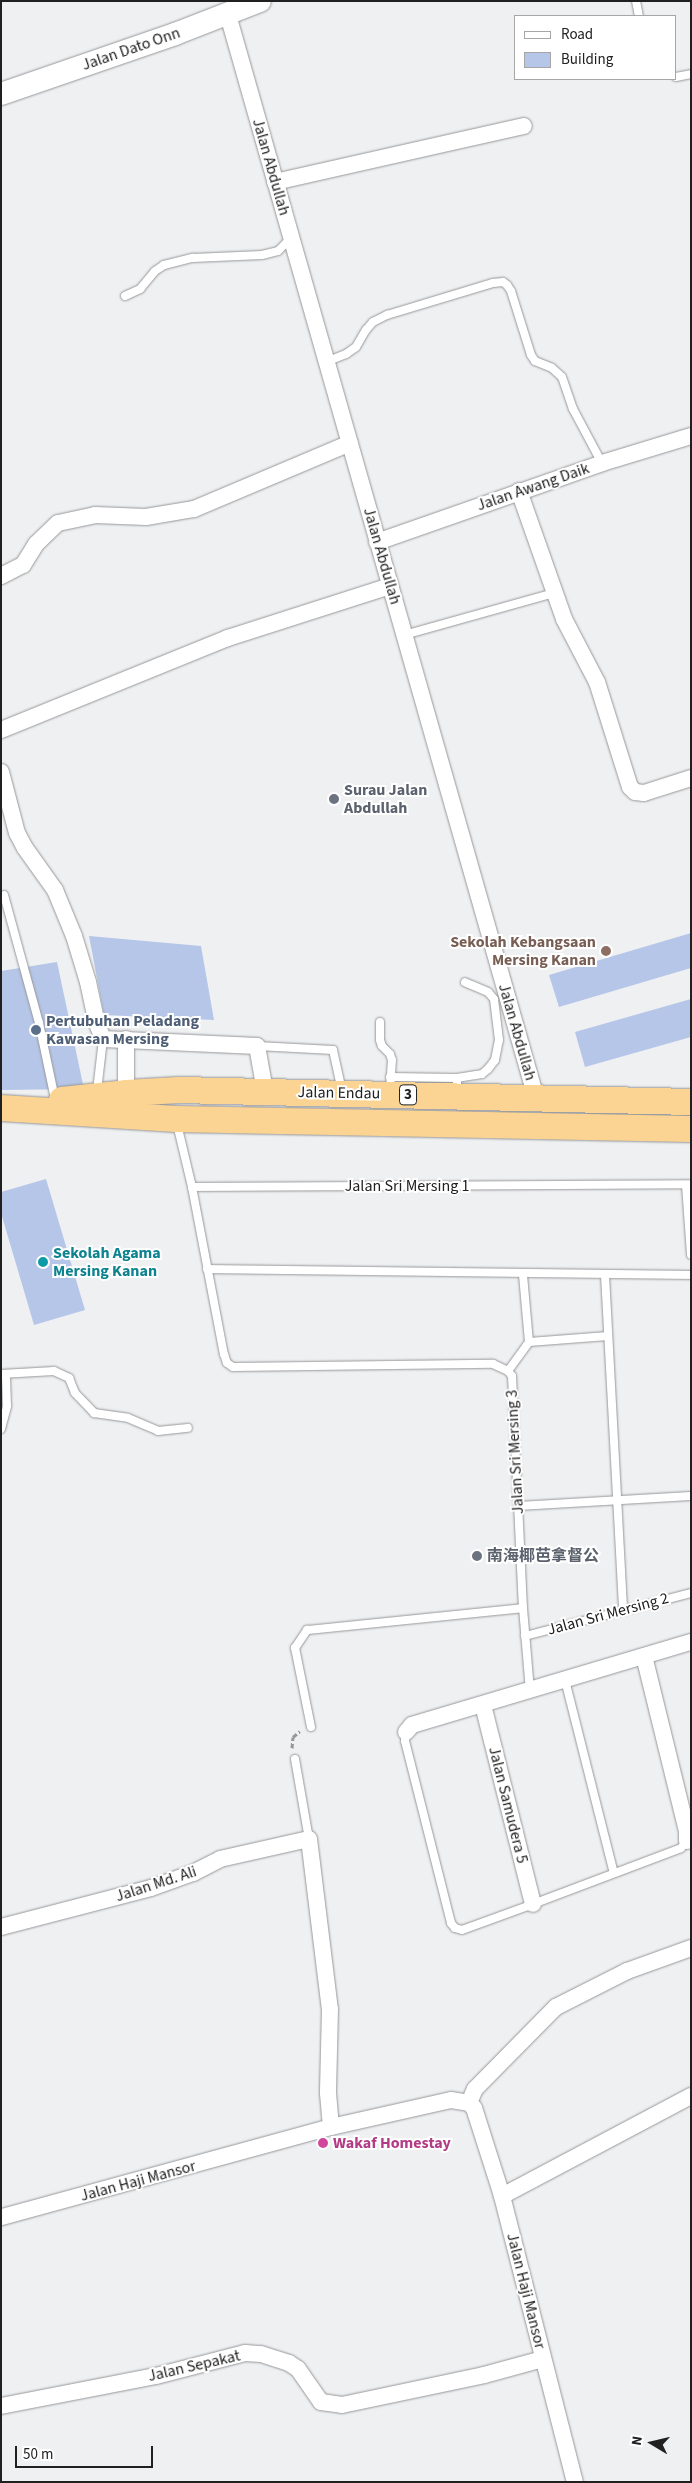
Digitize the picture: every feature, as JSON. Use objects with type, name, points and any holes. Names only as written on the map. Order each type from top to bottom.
[{"type":"highway","name":"Jalan Endau","points":[[9,1107],[126,1092],[179,1090],[342,1094],[390,1086],[457,1087],[536,1098],[691,1102]]},
{"type":"highway","name":"Jalan Endau","points":[[9,1107],[138,1118],[691,1129]]},
{"type":"main road","name":"Jalan Dato Onn","points":[[1,94],[228,15],[252,3]]},
{"type":"street","name":"Jalan Abdullah","points":[[228,15],[536,1098]]},
{"type":"street","points":[[275,182],[524,126]]},
{"type":"street","name":"Jalan Awang Daik","points":[[378,542],[519,491],[691,436]]},
{"type":"street","points":[[1,576],[23,565],[36,544],[58,523],[95,515],[146,517],[194,509],[350,443]]},
{"type":"street","points":[[519,491],[564,619],[597,682],[630,787],[635,792],[644,793],[691,778]]},
{"type":"street","points":[[1,730],[228,638],[390,586]]},
{"type":"street","points":[[1,772],[17,833],[25,848],[55,890],[74,936],[88,982],[96,1021],[103,1038],[257,1046],[265,1091]]},
{"type":"street","points":[[126,1038],[126,1092],[138,1118]]},
{"type":"street","points":[[406,1732],[412,1725],[691,1642]]},
{"type":"street","points":[[644,1656],[687,1831],[687,1841]]},
{"type":"street","name":"Jalan Samudera 5","points":[[483,1705],[534,1904]]},
{"type":"street","points":[[309,1840],[330,2009],[328,2093],[331,2126]]},
{"type":"street","name":"Jalan Md. Ali","points":[[1,1927],[151,1888],[193,1874],[226,1857],[309,1840]]},
{"type":"street","points":[[469,2103],[475,2089],[540,2020],[556,2007],[627,1971],[691,1948]]},
{"type":"street","points":[[502,2196],[691,2096]]},
{"type":"street","name":"Jalan Haji Mansor","points":[[1,2217],[331,2126],[451,2100],[469,2103],[478,2114],[502,2196],[575,2482]]},
{"type":"street","name":"Jalan Sepakat","points":[[1,2406],[156,2376],[245,2353],[261,2354],[289,2363],[298,2369],[320,2402],[342,2405],[484,2375],[543,2359]]},
{"type":"lane","points":[[636,1],[639,15]]},
{"type":"lane","points":[[677,77],[691,74]]},
{"type":"lane","points":[[125,296],[140,289],[155,271],[164,265],[193,258],[262,255],[278,250],[291,238]]},
{"type":"lane","points":[[326,362],[356,347],[373,322],[387,315],[493,282],[503,282],[511,291],[531,354],[535,361],[552,368],[562,377],[573,409],[602,463]]},
{"type":"lane","points":[[404,635],[554,593]]},
{"type":"lane","points":[[4,895],[39,1022],[55,1101]]},
{"type":"lane","points":[[457,1087],[488,1069],[494,1060],[499,1040],[494,999],[488,992],[465,982]]},
{"type":"lane","points":[[380,1022],[380,1040],[392,1060],[390,1086]]},
{"type":"lane","points":[[97,1096],[103,1038]]},
{"type":"lane","points":[[257,1046],[333,1050],[342,1094]]},
{"type":"lane","points":[[176,1119],[192,1187],[207,1270],[691,1275]]},
{"type":"lane","points":[[688,1184],[691,1255]]},
{"type":"lane","name":"Jalan Sri Mersing 1","points":[[192,1187],[688,1184]]},
{"type":"lane","name":"Jalan Sri Mersing 3","points":[[207,1270],[224,1354],[227,1363],[233,1367],[493,1364],[508,1371],[512,1376],[523,1608],[530,1691]]},
{"type":"lane","points":[[508,1371],[529,1342],[523,1274]]},
{"type":"lane","points":[[605,1274],[623,1611]]},
{"type":"lane","points":[[529,1342],[608,1336]]},
{"type":"lane","points":[[1,1429],[7,1406],[4,1374],[54,1370],[69,1378],[75,1393],[94,1413],[128,1418],[158,1431],[188,1428]]},
{"type":"lane","points":[[518,1506],[691,1496]]},
{"type":"lane","name":"Jalan Sri Mersing 2","points":[[525,1636],[691,1593]]},
{"type":"lane","points":[[311,1728],[295,1648],[308,1630],[523,1608]]},
{"type":"lane","points":[[565,1680],[614,1873]]},
{"type":"lane","points":[[406,1732],[405,1741],[451,1923],[454,1928],[462,1930],[534,1904],[681,1848],[687,1841]]},
{"type":"lane","points":[[296,1759],[309,1840]]},
{"type":"path","points":[[296,1759],[292,1747],[293,1737],[300,1731],[311,1728]]},
{"type":"building","points":[[691,933],[691,968],[559,1007],[549,975]]},
{"type":"building","points":[[89,936],[201,946],[214,1020],[104,1015]]},
{"type":"building","name":"Pertubuhan Peladang Kawasan Mersing","points":[[57,962],[84,1089],[1,1090],[1,971]]},
{"type":"building","points":[[691,999],[691,1037],[585,1067],[575,1032]]},
{"type":"building","name":"Sekolah Agama Mersing Kanan","points":[[46,1179],[85,1310],[34,1325],[1,1213],[1,1192]]},
{"type":"place","name":"Surau Jalan Abdullah","points":[[334,799]]},
{"type":"place","name":"Sekolah Kebangsaan Mersing Kanan","points":[[606,951]]},
{"type":"place","name":"Pertubuhan Peladang Kawasan Mersing","points":[[36,1030]]},
{"type":"place","name":"Sekolah Agama Mersing Kanan","points":[[43,1262]]},
{"type":"place","name":"南海椰芭拿督公","points":[[477,1556]]},
{"type":"place","name":"Wakaf Homestay","points":[[323,2143]]}]
